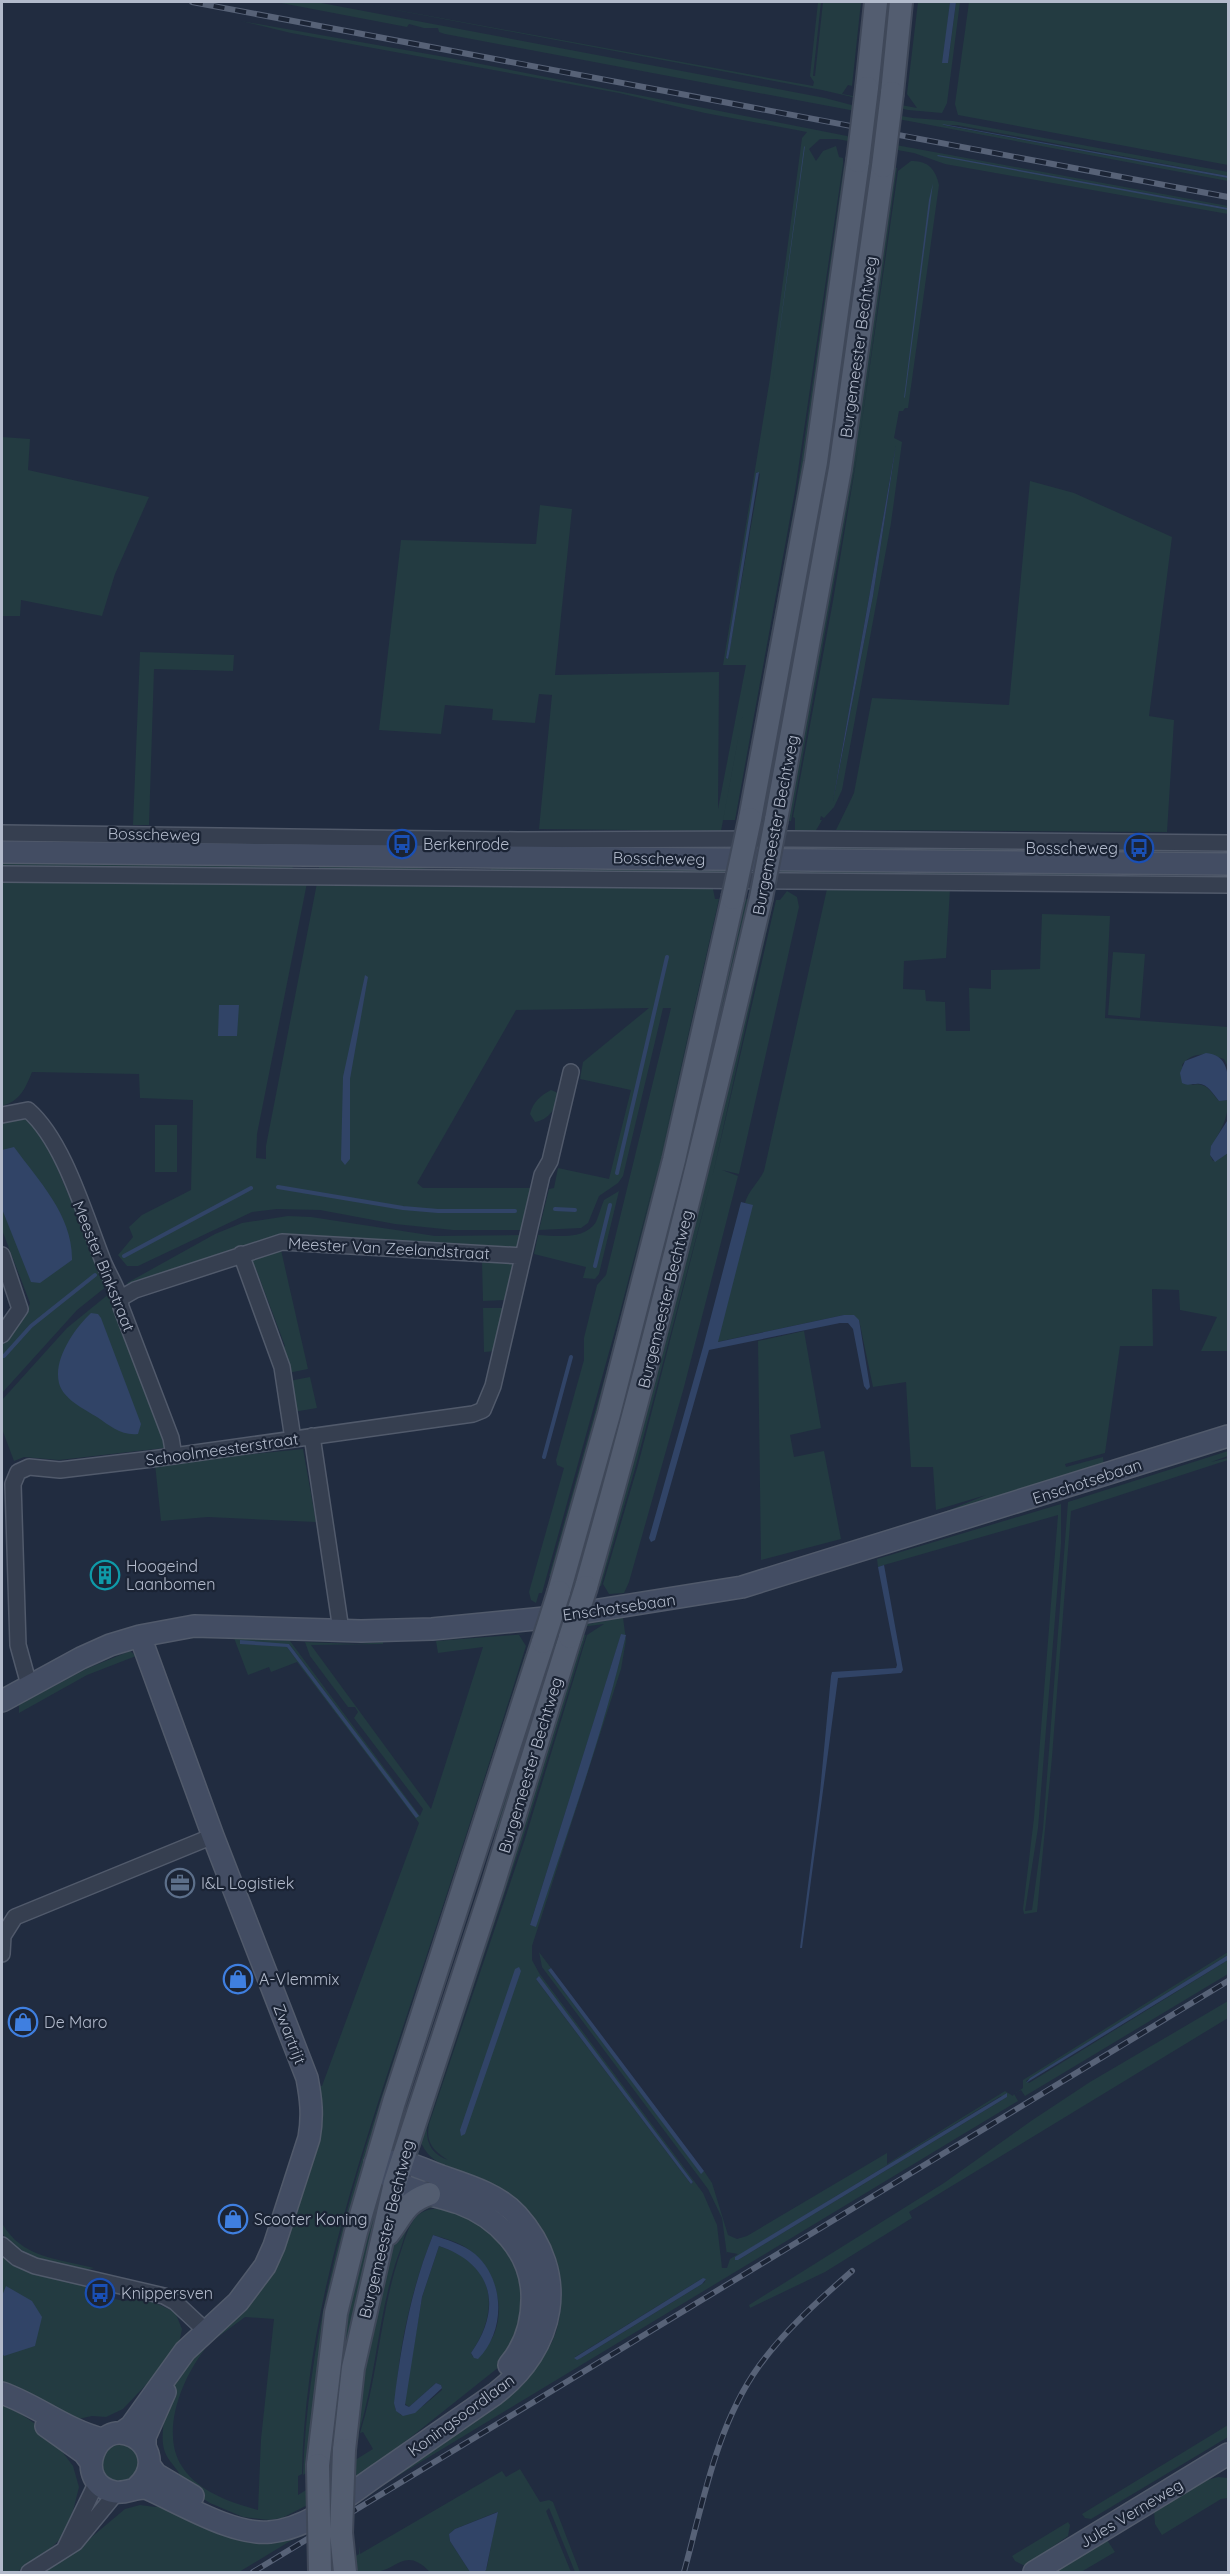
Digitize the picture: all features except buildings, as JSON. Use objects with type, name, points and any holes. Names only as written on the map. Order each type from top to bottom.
[{"type":"main road","name":"Burgemeester Bechtweg","points":[[320,2572],[318,2465],[336,2313],[375,2163],[559,1592],[606,1425],[674,1160],[733,898],[750,819],[816,462],[858,161],[876,2]]},
{"type":"main road","name":"Burgemeester Bechtweg","points":[[345,2572],[341,2533],[344,2450],[353,2368],[398,2172],[493,1885],[586,1587],[633,1422],[698,1169],[761,898],[840,469],[883,166],[901,2]]},
{"type":"main road","points":[[381,2242],[404,2209],[414,2199],[429,2194]]},
{"type":"street","name":"Bosscheweg","points":[[2,833],[306,846],[1228,864]]},
{"type":"street","name":"Bosscheweg","points":[[2,852],[306,846],[1228,843]]},
{"type":"street","points":[[306,846],[306,877]]},
{"type":"street","name":"Bosscheweg","points":[[2,874],[1228,885]]},
{"type":"street","points":[[523,1256],[572,1072]]},
{"type":"street","name":"Meester Binkstraat","points":[[2,1115],[28,1110],[37,1118],[57,1150],[109,1276],[121,1298],[121,1307],[171,1438],[174,1456]]},
{"type":"street","name":"Meester Van Zeelandstraat","points":[[121,1298],[135,1290],[242,1254],[275,1244],[291,1242],[523,1256]]},
{"type":"street","points":[[242,1254],[282,1367],[293,1439]]},
{"type":"street","points":[[2,1255],[20,1310],[2,1335]]},
{"type":"street","name":"Schoolmeesterstraat","points":[[29,1685],[18,1645],[13,1484],[18,1472],[29,1467],[60,1470],[174,1456],[473,1414],[483,1410],[491,1391],[523,1256]]},
{"type":"street","points":[[312,1436],[341,1630]]},
{"type":"street","name":"Enschotsebaan","points":[[2,1701],[81,1658],[140,1636],[194,1626],[341,1630],[432,1629],[555,1617],[742,1587],[1228,1436]]},
{"type":"street","name":"Zwartrijt","points":[[111,2436],[131,2426],[186,2351],[238,2302],[265,2266],[274,2246],[309,2138],[312,2120],[312,2102],[307,2078],[151,1673],[140,1636]]},
{"type":"street","points":[[2,1954],[3,1936],[15,1917],[213,1836]]},
{"type":"street","name":"Koningsoordlaan","points":[[127,2490],[146,2488],[246,2530],[269,2532],[295,2526],[328,2508],[495,2394],[511,2382],[526,2365],[545,2332],[550,2290],[547,2267],[535,2240],[517,2215],[493,2197],[465,2184],[398,2172],[375,2163]]},
{"type":"street","name":"Koningsoordlaan","points":[[147,2457],[156,2474],[230,2518],[248,2523],[270,2524],[291,2519],[327,2502],[413,2441],[501,2374],[515,2358],[529,2327],[532,2309],[528,2268],[518,2248],[502,2229],[484,2215],[429,2194],[398,2172]]},
{"type":"street","points":[[2,2245],[17,2258],[35,2266],[164,2296],[176,2302],[206,2331]]},
{"type":"street","name":"Zwartrijt","points":[[147,2457],[146,2437],[165,2393],[170,2374]]},
{"type":"street","points":[[2,2393],[26,2402],[74,2428],[139,2440],[147,2457],[143,2482],[127,2490],[83,2536],[29,2572]]},
{"type":"street","points":[[2,2401],[84,2453],[101,2486],[127,2490]]},
{"type":"street","points":[[63,2550],[94,2488],[93,2470],[96,2445],[111,2436]]},
{"type":"street","name":"Jules Verneweg","points":[[1034,2572],[1228,2454]]},
{"type":"green space","points":[[276,2],[316,2],[825,98],[878,112],[953,121],[1228,172],[1228,176],[957,125],[943,125],[1228,178],[1228,181],[445,34],[439,32],[438,28],[424,28],[409,24],[407,27]]},
{"type":"green space","points":[[353,2],[813,86],[814,82],[810,76],[818,2],[821,2],[813,76],[815,76],[823,2],[861,2],[852,86],[848,85],[842,94],[917,108],[907,94],[918,2],[950,2],[943,63],[948,63],[956,2],[960,2],[947,103],[942,113],[908,110],[822,90]]},
{"type":"green space","points":[[969,2],[1228,2],[1228,165],[958,115],[955,104]]},
{"type":"green space","points":[[241,21],[445,57],[847,136],[1228,206],[1228,208],[966,160],[1228,210],[1228,214],[945,164],[914,153],[837,139],[820,139],[809,149],[816,161],[823,151],[836,146],[839,157],[843,158],[843,164],[795,491],[735,820],[723,820],[721,831],[539,829],[552,695],[539,694],[535,723],[492,720],[493,709],[445,705],[441,734],[379,730],[401,540],[536,544],[540,505],[572,509],[555,675],[719,672],[718,809],[746,665],[723,665],[770,378],[802,138],[807,132],[705,113],[619,93],[291,33]],"holes":[[[757,472],[760,474],[728,659],[726,658]]]},
{"type":"green space","points":[[911,161],[922,162],[936,174],[939,185],[908,408],[899,411],[894,438],[902,442],[891,523],[842,790],[834,807],[824,818],[821,816],[820,820],[822,820],[815,832],[795,832],[795,818],[793,817],[859,444],[791,821],[787,821],[892,167],[897,168],[859,442],[898,171]],"holes":[[[896,445],[873,596],[833,801]]]},
{"type":"green space","points":[[866,162],[875,164],[846,376],[766,821],[758,820]]},
{"type":"green space","points":[[844,164],[844,175],[848,176],[802,492],[745,806],[740,805],[797,491]]},
{"type":"green space","points":[[2,437],[30,439],[28,470],[149,497],[115,574],[102,616],[21,600],[20,616],[2,616]]},
{"type":"green space","points":[[1030,481],[1074,493],[1172,537],[1149,716],[1174,720],[1167,832],[836,830],[854,793],[872,698],[1009,705]]},
{"type":"green space","points":[[140,652],[234,655],[233,671],[154,669],[149,825],[133,825]]},
{"type":"green space","points":[[319,843],[730,844],[730,850],[755,846],[756,850],[786,851],[786,844],[1137,844],[1137,850],[1103,856],[794,852]]},
{"type":"green space","points":[[2,860],[292,864],[293,869],[2,869]]},
{"type":"green space","points":[[319,864],[379,864],[440,870],[440,873],[319,871]]},
{"type":"green space","points":[[517,865],[1098,870],[1131,875],[1130,882],[781,876],[781,870],[751,869],[751,874],[750,869],[725,869],[725,876],[459,872],[491,871],[491,867]]},
{"type":"green space","points":[[2,879],[307,883],[257,1134],[256,1158],[266,1159],[266,1146],[317,883],[713,889],[715,899],[719,899],[659,1163],[717,912],[723,913],[673,1134],[554,1577],[549,1576],[610,1358],[658,1166],[542,1593],[539,1593],[536,1603],[531,1600],[529,1592],[564,1468],[557,1465],[556,1460],[584,1360],[584,1338],[597,1285],[606,1275],[671,1008],[663,1008],[623,1176],[618,1183],[599,1196],[588,1223],[581,1228],[539,1230],[549,1189],[554,1188],[558,1168],[609,1179],[631,1090],[580,1079],[583,1062],[649,1008],[516,1010],[417,1183],[423,1188],[533,1188],[523,1230],[453,1230],[395,1224],[320,1210],[277,1209],[252,1212],[138,1266],[127,1266],[118,1255],[133,1237],[129,1227],[142,1215],[191,1190],[193,1100],[140,1098],[139,1074],[32,1072],[18,1098],[2,1106]]},
{"type":"green space","points":[[827,889],[950,889],[946,958],[904,961],[903,989],[925,990],[926,1001],[945,1002],[946,1031],[970,1031],[969,988],[991,989],[991,970],[1040,969],[1042,914],[1110,916],[1105,1018],[1228,1027],[1228,1067],[1224,1059],[1202,1054],[1191,1057],[1182,1065],[1192,1085],[1205,1086],[1219,1101],[1228,1100],[1224,1123],[1210,1155],[1213,1161],[1228,1153],[1228,1351],[1201,1351],[1217,1317],[1180,1310],[1179,1290],[1152,1289],[1153,1346],[1120,1346],[1105,1453],[1065,1464],[1066,1467],[1103,1457],[1104,1466],[937,1515],[986,1495],[936,1510],[933,1467],[911,1467],[906,1382],[873,1387],[859,1320],[844,1315],[717,1342],[752,1206],[745,1203],[764,1171]]},
{"type":"green space","points":[[787,891],[797,897],[799,907],[739,1174],[722,1170],[738,1176],[684,1387],[629,1582],[624,1593],[609,1594],[603,1584],[638,1465],[711,1181],[636,1465],[601,1586],[597,1586],[770,899],[774,899],[712,1178],[776,900],[780,900]]},
{"type":"green space","points":[[742,899],[750,899],[724,1026],[577,1589],[567,1591]]},
{"type":"green space","points":[[1113,952],[1145,954],[1140,1018],[1108,1015]]},
{"type":"green space","points":[[551,1090],[558,1093],[555,1107],[545,1118],[535,1122],[530,1114],[533,1106],[540,1097]]},
{"type":"green space","points":[[25,1119],[33,1123],[47,1144],[107,1286],[77,1310],[2,1393],[2,1344],[27,1313],[30,1303],[2,1230],[2,1123]]},
{"type":"green space","points":[[155,1125],[177,1125],[177,1172],[155,1172]]},
{"type":"green space","points":[[619,1191],[599,1274],[595,1279],[583,1278],[586,1267],[534,1254],[538,1235],[570,1236],[591,1228],[596,1222],[604,1200]]},
{"type":"green space","points":[[288,1216],[311,1217],[435,1236],[522,1235],[517,1249],[280,1238],[131,1287],[127,1283],[215,1234],[242,1223]]},
{"type":"green space","points":[[281,1250],[308,1369],[288,1373],[281,1348],[285,1346],[256,1269],[251,1270],[251,1260]]},
{"type":"green space","points":[[482,1262],[512,1264],[514,1269],[506,1300],[483,1301]]},
{"type":"green space","points":[[110,1293],[165,1444],[164,1448],[59,1460],[24,1457],[14,1461],[2,1429],[2,1400],[67,1328]]},
{"type":"green space","points":[[483,1308],[504,1308],[495,1351],[484,1352]]},
{"type":"green space","points":[[804,1331],[821,1428],[790,1435],[794,1457],[824,1451],[841,1539],[761,1560],[758,1341]]},
{"type":"green space","points":[[310,1377],[317,1408],[293,1412],[289,1381]]},
{"type":"green space","points":[[303,1449],[316,1522],[208,1517],[161,1521],[155,1464]]},
{"type":"green space","points":[[1228,1451],[1228,1456],[1211,1462],[1228,1458],[1228,1460],[1071,1511],[1052,1757],[1037,1912],[1024,1914],[1034,1818],[1058,1515],[878,1567],[877,1559],[1061,1504],[1061,1544],[1038,1828],[1025,1911],[1032,1910],[1043,1829],[1068,1502]]},
{"type":"green space","points":[[623,1618],[625,1635],[621,1635],[530,1925],[536,1926],[595,1745],[626,1637],[626,1640],[621,1669],[532,1946],[532,1960],[539,1973],[703,2193],[717,2225],[722,2268],[727,2268],[730,2259],[738,2254],[727,2252],[727,2255],[722,2218],[708,2189],[542,1967],[539,1952],[551,1968],[548,1970],[701,2173],[704,2171],[712,2183],[728,2235],[737,2239],[747,2236],[887,2153],[887,2164],[1005,2091],[1013,2096],[1014,2094],[1018,2101],[239,2572],[44,2572],[75,2551],[125,2509],[140,2505],[155,2507],[163,2505],[266,2537],[535,2366],[553,2340],[559,2321],[561,2290],[554,2254],[546,2237],[536,2222],[511,2196],[479,2178],[437,2161],[424,2149],[420,2140],[582,1635],[586,1635],[523,1838],[427,2128],[428,2139],[434,2152],[448,2160],[432,2146],[428,2136],[429,2124],[525,1839],[587,1635],[604,1624],[541,1632]],"holes":[[[538,1977],[693,2182],[691,2184],[536,1979]],[[1001,2096],[1007,2097],[738,2260],[736,2257]],[[703,2278],[705,2282],[702,2284],[581,2358],[575,2357]]]},
{"type":"green space","points":[[526,1634],[519,1635],[526,1646],[371,2125],[337,2240],[313,2356],[305,2414],[302,2474],[298,2476],[298,2495],[373,2449],[363,2432],[360,2433],[394,2273],[413,2221],[425,2211],[442,2209],[433,2208],[420,2212],[411,2222],[406,2233],[386,2297],[358,2441],[353,2444],[369,2342],[387,2265],[400,2228],[425,2203],[471,2213],[513,2250],[527,2309],[504,2363],[406,2441],[327,2495],[282,2518],[269,2520],[243,2517],[210,2503],[178,2483],[179,2473],[164,2449],[164,2424],[167,2408],[186,2364],[205,2349],[188,2375],[176,2407],[173,2439],[176,2454],[183,2468],[198,2484],[227,2500],[258,2510],[261,2439],[274,2319],[245,2317],[218,2337],[247,2305],[315,2085],[322,2086],[419,1823],[297,1662],[271,1672],[269,1667],[248,1675],[234,1638],[290,1641],[420,1816],[423,1809],[354,1718],[358,1712],[355,1707],[348,1707],[310,1656],[305,1642],[357,1644],[383,1642],[383,1644],[311,1645],[431,1809],[483,1647],[438,1653],[436,1641]],"holes":[[[289,1644],[418,1816],[287,1647],[283,1646]],[[433,2235],[451,2240],[464,2247],[486,2267],[492,2278],[499,2304],[496,2330],[490,2342],[473,2357],[471,2353],[488,2316],[488,2290],[475,2267],[461,2255],[439,2246],[422,2297],[404,2403],[409,2407],[436,2383],[441,2385],[442,2390],[423,2406],[401,2415],[395,2409],[399,2364],[412,2298]]]},
{"type":"green space","points":[[563,1638],[503,1831],[492,1828],[552,1639]]},
{"type":"green space","points":[[130,1651],[136,1656],[87,1675],[19,1713],[19,1705],[86,1669]]},
{"type":"green space","points":[[525,1654],[531,1656],[372,2145],[310,2470],[303,2475],[307,2414],[315,2353],[340,2236],[374,2120]]},
{"type":"green space","points":[[1228,1952],[1228,1955],[1026,2081],[1029,2083],[1228,1960],[1228,1974],[1025,2096],[1021,2090],[1014,2094],[1023,2088],[1023,2080]]},
{"type":"green space","points":[[1228,2001],[1228,2018],[909,2212],[912,2218],[825,2272],[750,2308],[749,2305],[944,2183],[1090,2082]]},
{"type":"green space","points":[[378,2192],[384,2194],[362,2274],[351,2329],[336,2455],[326,2461],[339,2339]]},
{"type":"green space","points":[[2,2223],[19,2244],[30,2250],[55,2259],[94,2268],[71,2269],[31,2256],[9,2241],[2,2233]]},
{"type":"green space","points":[[2,2257],[20,2269],[91,2288],[106,2297],[124,2301],[136,2299],[151,2301],[175,2312],[182,2329],[178,2348],[123,2409],[106,2417],[92,2416],[69,2421],[2,2388],[7,2286],[2,2296]]},
{"type":"green space","points":[[2,2405],[19,2413],[63,2442],[61,2450],[73,2466],[79,2487],[70,2523],[64,2535],[46,2553],[18,2571],[2,2571]]},
{"type":"green space","points":[[1228,2425],[1228,2437],[1091,2519],[1085,2518],[1082,2514]]},
{"type":"green space","points":[[121,2443],[135,2449],[141,2463],[135,2477],[121,2483],[107,2477],[101,2463],[107,2449]]},
{"type":"green space","points":[[520,2469],[540,2502],[549,2500],[553,2502],[580,2572],[575,2572],[549,2508],[546,2511],[571,2572],[484,2572],[487,2567],[497,2512],[455,2529],[449,2534],[450,2541],[470,2572],[430,2572],[421,2564],[407,2560],[376,2572],[329,2572],[359,2554],[359,2545],[360,2554],[502,2471],[506,2477]]},
{"type":"green space","points":[[1218,2477],[1228,2478],[1228,2498],[1221,2499],[1162,2535],[1155,2524],[1154,2511],[1204,2481]]},
{"type":"green space","points":[[1068,2522],[1070,2525],[1068,2536],[1025,2566],[1015,2561],[1012,2556]]},
{"type":"green space","points":[[1107,2540],[1115,2552],[1081,2572],[1053,2572]]},
{"type":"water","points":[[950,2],[956,2],[948,63],[942,63]]},
{"type":"water","points":[[942,124],[1228,176],[1228,178],[944,125]]},
{"type":"water","points":[[805,146],[773,380],[804,147]]},
{"type":"water","points":[[937,156],[1228,208],[1228,210]]},
{"type":"water","points":[[933,183],[905,397],[904,398],[929,200]]},
{"type":"water","points":[[896,445],[873,596],[833,801]]},
{"type":"water","points":[[759,472],[728,659],[726,658],[756,473]]},
{"type":"water","points":[[365,975],[368,977],[350,1079],[350,1159],[345,1165],[341,1160],[343,1077]]},
{"type":"water","points":[[219,1005],[239,1005],[237,1036],[218,1036]]},
{"type":"water","points":[[1206,1053],[1220,1058],[1224,1063],[1228,1076],[1228,1100],[1219,1101],[1203,1085],[1182,1083],[1180,1073],[1185,1061]]},
{"type":"water","points":[[1228,1110],[1228,1153],[1215,1162],[1210,1155],[1211,1146],[1227,1121]]},
{"type":"water","points":[[14,1147],[53,1200],[61,1214],[71,1244],[72,1260],[40,1283],[31,1282],[2,1209],[2,1150]]},
{"type":"water","points":[[741,1202],[753,1205],[718,1342],[844,1315],[854,1315],[859,1320],[870,1387],[867,1390],[864,1386],[853,1329],[848,1323],[709,1350],[655,1540],[651,1542],[649,1538]]},
{"type":"water","points":[[91,1313],[98,1314],[101,1318],[141,1424],[138,1434],[116,1430],[69,1399],[61,1389],[58,1374],[62,1354],[72,1335]]},
{"type":"water","points":[[884,1565],[903,1670],[901,1673],[838,1678],[802,1948],[800,1948],[820,1792],[832,1672],[896,1668],[897,1665],[878,1567]]},
{"type":"water","points":[[621,1634],[626,1635],[607,1709],[536,1927],[530,1925]]},
{"type":"water","points":[[240,1640],[289,1644],[419,1816],[416,1818],[287,1647],[240,1644]]},
{"type":"water","points":[[1228,1955],[1228,1960],[1026,2083],[1030,2078]]},
{"type":"water","points":[[519,1967],[521,1971],[465,2134],[461,2136],[460,2130],[515,1969]]},
{"type":"water","points":[[551,1968],[704,2171],[701,2174],[548,1970]]},
{"type":"water","points":[[539,1976],[693,2182],[691,2184],[536,1979]]},
{"type":"water","points":[[1007,2093],[1007,2097],[735,2260],[735,2257]]},
{"type":"water","points":[[433,2235],[465,2248],[475,2254],[485,2265],[497,2291],[497,2320],[494,2334],[487,2348],[478,2359],[474,2358],[471,2353],[487,2320],[489,2304],[487,2289],[481,2276],[471,2264],[457,2254],[439,2246],[422,2297],[405,2405],[409,2407],[436,2383],[442,2388],[415,2413],[403,2416],[396,2411],[394,2403],[400,2360],[413,2297]]},
{"type":"water","points":[[703,2278],[706,2279],[702,2284],[581,2358],[577,2360],[574,2358]]},
{"type":"water","points":[[6,2286],[32,2301],[42,2317],[35,2346],[4,2356],[2,2353],[2,2296]]},
{"type":"water","points":[[498,2512],[486,2570],[470,2572],[450,2541],[449,2534],[455,2529]]},
{"type":"waterway","points":[[617,1173],[667,957]]},
{"type":"waterway","points":[[278,1187],[403,1208],[438,1211],[515,1211]]},
{"type":"waterway","points":[[124,1256],[251,1188]]},
{"type":"waterway","points":[[595,1266],[610,1205]]},
{"type":"waterway","points":[[555,1209],[575,1210]]},
{"type":"waterway","points":[[4,1356],[31,1326],[95,1275]]},
{"type":"waterway","points":[[544,1457],[571,1357]]},
{"type":"railway","points":[[192,2],[1228,197]]},
{"type":"railway","points":[[253,2572],[1228,1981]]},
{"type":"railway","points":[[684,2572],[712,2466],[721,2439],[744,2389],[780,2340],[852,2271]]},
{"type":"place","name":"Berkenrode","points":[[402,844]]},
{"type":"place","name":"Bosscheweg","points":[[1139,848]]},
{"type":"place","name":"Hoogeind Laanbomen","points":[[105,1575]]},
{"type":"place","name":"I&L Logistiek","points":[[180,1883]]},
{"type":"place","name":"A-Vlemmix","points":[[238,1979]]},
{"type":"place","name":"De Maro","points":[[23,2022]]},
{"type":"place","name":"Scooter Koning","points":[[233,2219]]},
{"type":"place","name":"Knippersven","points":[[100,2293]]}]
